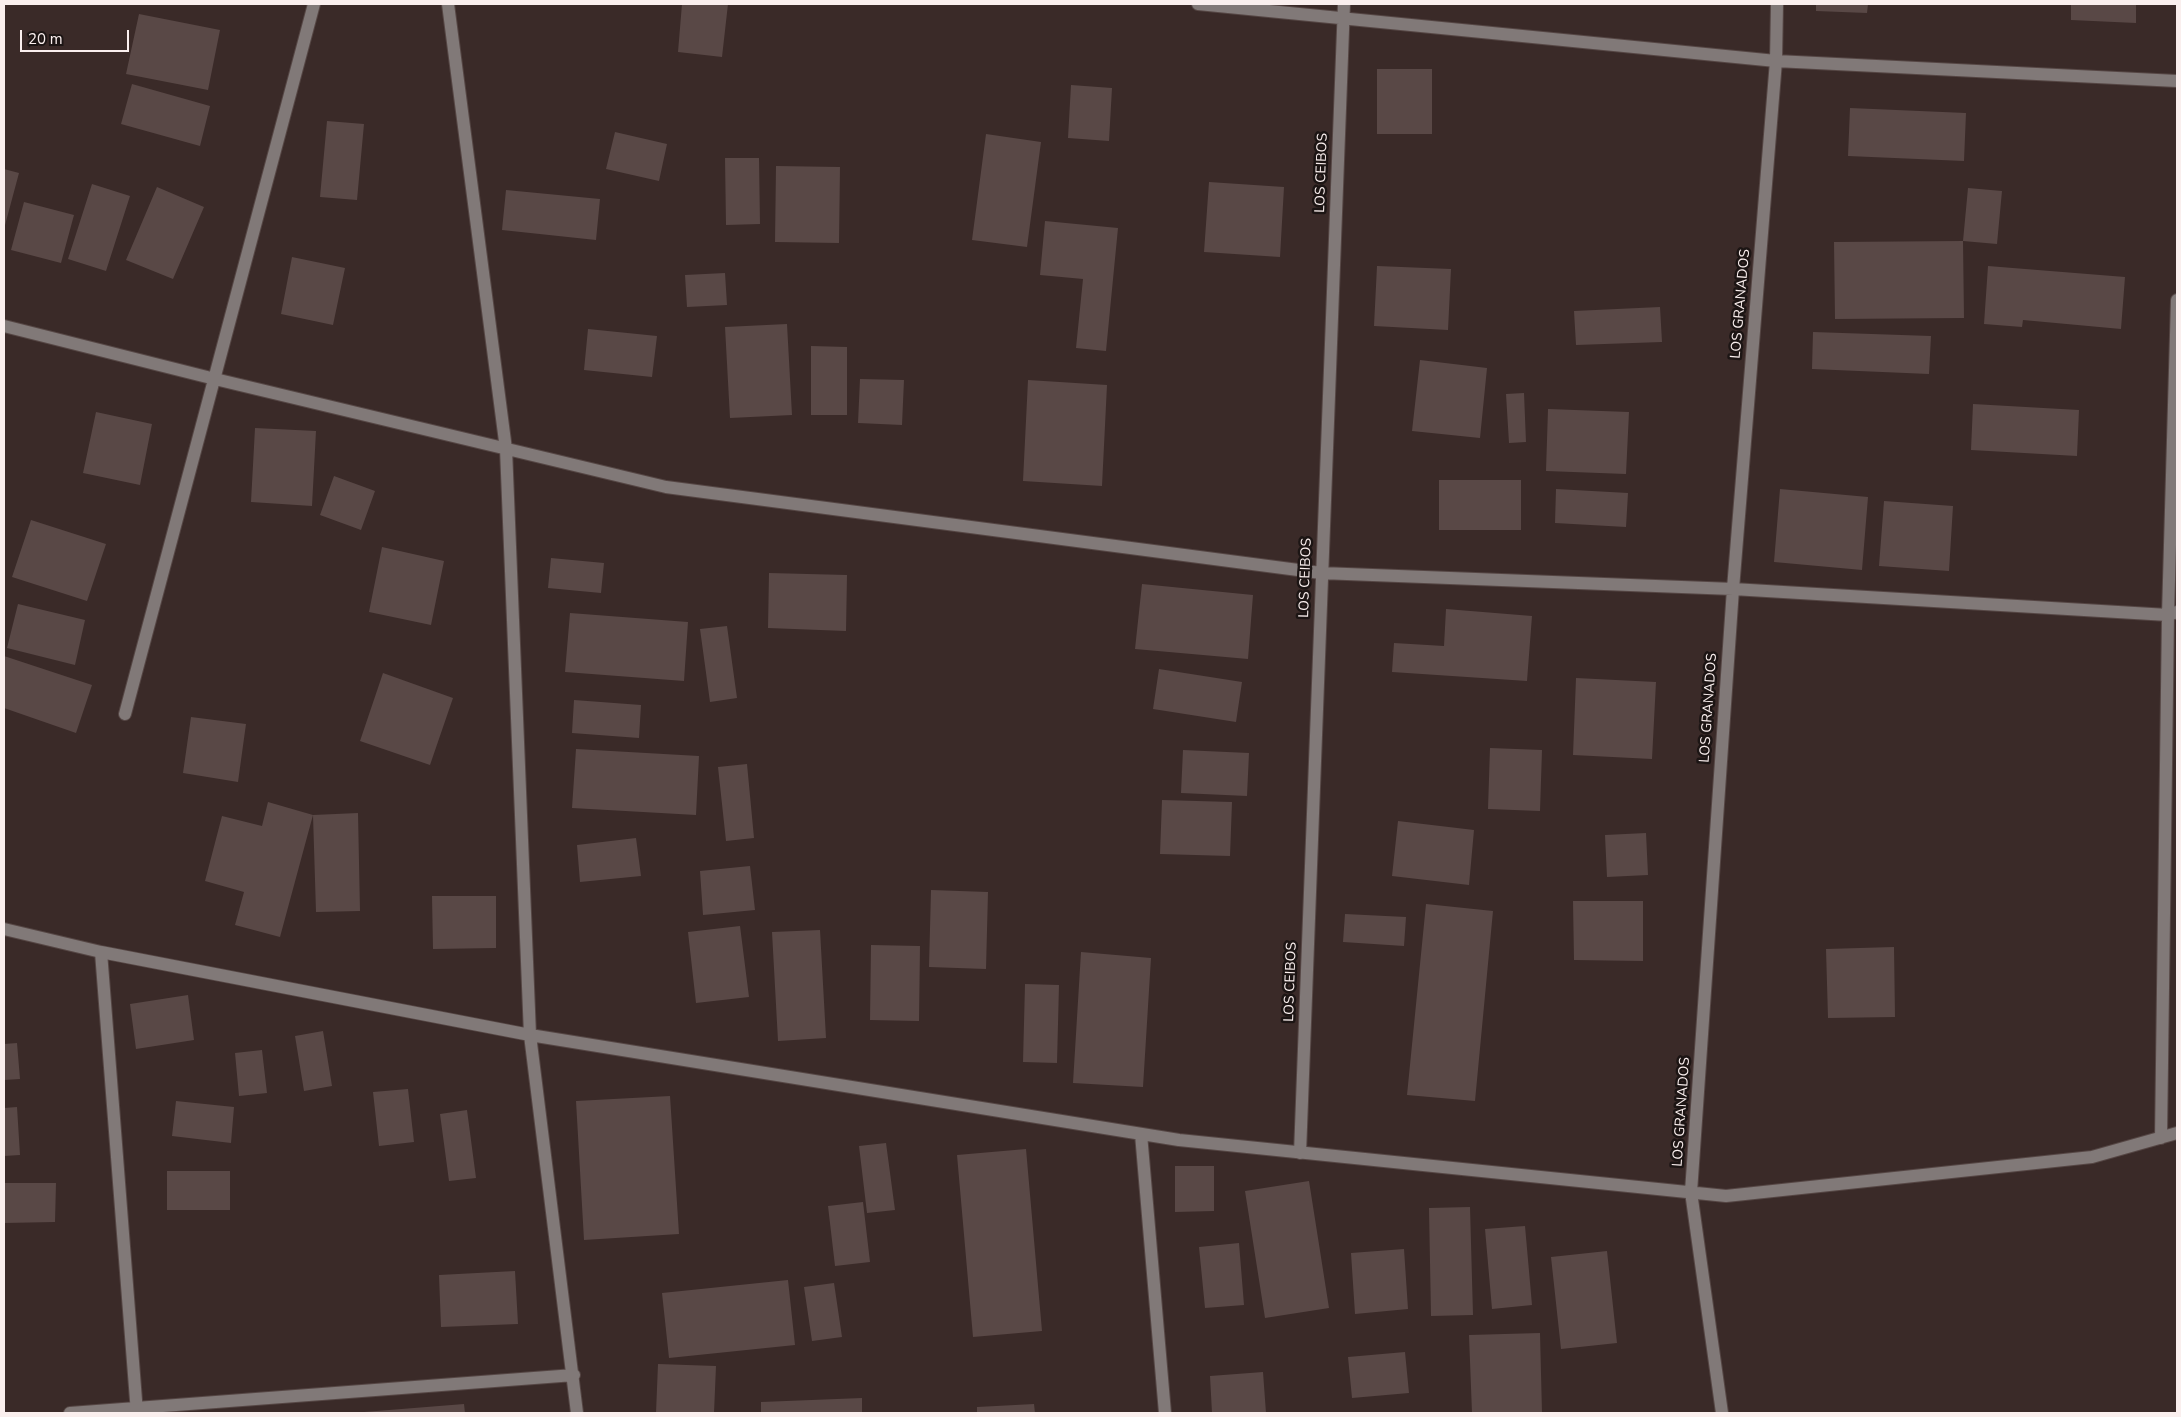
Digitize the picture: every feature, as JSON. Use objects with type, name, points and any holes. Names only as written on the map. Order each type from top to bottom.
[{"type":"street","points":[[125,714],[314,4]]},
{"type":"street","points":[[448,4],[506,449],[530,1036],[574,1375],[577,1413]]},
{"type":"street","points":[[1198,4],[1776,61],[2177,81]]},
{"type":"street","name":"LOS CEIBOS","points":[[1300,1153],[1344,4]]},
{"type":"street","name":"LOS GRANADOS","points":[[1722,1413],[1691,1192],[1733,589],[1776,61],[1777,4]]},
{"type":"street","points":[[2161,1138],[2177,300]]},
{"type":"street","points":[[4,326],[215,379],[666,487],[1321,573],[1733,589],[2172,613]]},
{"type":"street","points":[[4,929],[101,952],[530,1036],[1179,1140],[1726,1196],[2092,1157],[2177,1133]]},
{"type":"street","points":[[101,952],[136,1411]]},
{"type":"street","points":[[1141,1134],[1165,1413]]},
{"type":"street","points":[[70,1413],[136,1411],[574,1375]]},
{"type":"building","points":[[682,4],[728,4],[722,57],[678,52]]},
{"type":"building","points":[[1816,4],[1868,4],[1867,13],[1816,11]]},
{"type":"building","points":[[2071,4],[2136,4],[2136,23],[2071,20]]},
{"type":"building","points":[[139,14],[220,30],[208,90],[126,74]]},
{"type":"building","points":[[1377,69],[1432,69],[1432,134],[1377,134]]},
{"type":"building","points":[[132,84],[210,106],[200,146],[121,124]]},
{"type":"building","points":[[1071,85],[1112,88],[1109,141],[1068,138]]},
{"type":"building","points":[[1850,108],[1966,113],[1964,161],[1848,156]]},
{"type":"building","points":[[327,121],[364,124],[357,200],[320,197]]},
{"type":"building","points":[[615,132],[667,144],[659,181],[606,169]]},
{"type":"building","points":[[986,134],[1041,142],[1027,247],[972,240]]},
{"type":"building","points":[[725,158],[759,158],[760,224],[726,225]]},
{"type":"building","points":[[776,166],[840,167],[839,243],[775,242]]},
{"type":"building","points":[[4,169],[19,173],[4,229]]},
{"type":"building","points":[[1209,182],[1284,187],[1280,257],[1204,252]]},
{"type":"building","points":[[92,184],[130,196],[106,271],[68,259]]},
{"type":"building","points":[[157,187],[204,207],[173,279],[126,260]]},
{"type":"building","points":[[1968,188],[2002,191],[1997,244],[1963,241]]},
{"type":"building","points":[[506,190],[600,199],[596,240],[502,230]]},
{"type":"building","points":[[24,202],[74,215],[61,263],[11,250]]},
{"type":"building","points":[[1045,221],[1118,228],[1106,351],[1076,348],[1083,279],[1040,275]]},
{"type":"building","points":[[1963,241],[1964,318],[1835,319],[1834,242]]},
{"type":"building","points":[[292,257],[345,268],[333,325],[281,314]]},
{"type":"building","points":[[1377,266],[1451,269],[1448,330],[1374,326]]},
{"type":"building","points":[[1988,266],[2125,277],[2121,329],[2023,320],[2022,327],[1984,324]]},
{"type":"building","points":[[725,273],[727,305],[687,307],[685,275]]},
{"type":"building","points":[[1660,307],[1662,342],[1576,345],[1574,311]]},
{"type":"building","points":[[787,324],[792,415],[730,418],[725,327]]},
{"type":"building","points":[[588,329],[657,336],[652,377],[584,370]]},
{"type":"building","points":[[1813,332],[1931,336],[1929,374],[1812,369]]},
{"type":"building","points":[[811,346],[847,347],[847,415],[811,415]]},
{"type":"building","points":[[1420,360],[1487,368],[1480,438],[1412,431]]},
{"type":"building","points":[[860,379],[904,380],[902,425],[858,423]]},
{"type":"building","points":[[1028,380],[1107,385],[1102,486],[1023,481]]},
{"type":"building","points":[[1524,393],[1526,442],[1509,443],[1506,394]]},
{"type":"building","points":[[1973,404],[2079,410],[2077,456],[1971,450]]},
{"type":"building","points":[[1548,409],[1629,412],[1626,474],[1546,471]]},
{"type":"building","points":[[96,412],[152,424],[140,485],[83,473]]},
{"type":"building","points":[[255,428],[316,431],[312,506],[251,502]]},
{"type":"building","points":[[334,476],[375,491],[361,530],[320,515]]},
{"type":"building","points":[[1439,480],[1521,480],[1521,530],[1439,530]]},
{"type":"building","points":[[1556,489],[1628,493],[1626,527],[1555,523]]},
{"type":"building","points":[[1780,489],[1868,497],[1862,570],[1774,562]]},
{"type":"building","points":[[1884,501],[1953,506],[1949,571],[1879,566]]},
{"type":"building","points":[[31,520],[106,544],[87,601],[12,577]]},
{"type":"building","points":[[382,547],[444,561],[431,625],[369,612]]},
{"type":"building","points":[[551,558],[604,563],[601,593],[548,588]]},
{"type":"building","points":[[769,573],[847,575],[846,631],[768,628]]},
{"type":"building","points":[[1142,584],[1253,595],[1248,659],[1135,649]]},
{"type":"building","points":[[18,604],[85,620],[75,665],[7,648]]},
{"type":"building","points":[[1446,609],[1532,616],[1527,681],[1392,672],[1394,643],[1444,646]]},
{"type":"building","points":[[570,613],[688,622],[684,681],[565,672]]},
{"type":"building","points":[[727,626],[737,698],[710,702],[700,629]]},
{"type":"building","points":[[4,656],[92,685],[76,733],[4,708]]},
{"type":"building","points":[[1159,669],[1242,682],[1236,722],[1153,709]]},
{"type":"building","points":[[383,673],[453,698],[430,765],[360,741]]},
{"type":"building","points":[[1576,678],[1656,682],[1652,759],[1573,755]]},
{"type":"building","points":[[574,700],[641,705],[639,738],[572,733]]},
{"type":"building","points":[[191,717],[246,724],[238,782],[183,773]]},
{"type":"building","points":[[1490,748],[1542,750],[1540,811],[1488,809]]},
{"type":"building","points":[[576,749],[699,756],[696,815],[572,808]]},
{"type":"building","points":[[1183,750],[1249,753],[1247,796],[1181,793]]},
{"type":"building","points":[[747,764],[754,838],[726,841],[718,767]]},
{"type":"building","points":[[1162,800],[1232,802],[1230,856],[1160,854]]},
{"type":"building","points":[[268,802],[313,815],[280,937],[235,925],[244,892],[205,881],[222,816],[262,826]]},
{"type":"building","points":[[358,813],[360,911],[316,912],[313,815]]},
{"type":"building","points":[[1398,821],[1474,830],[1469,885],[1392,876]]},
{"type":"building","points":[[1646,833],[1648,875],[1607,877],[1605,835]]},
{"type":"building","points":[[636,838],[641,876],[580,882],[577,845]]},
{"type":"building","points":[[750,866],[755,910],[703,915],[700,871]]},
{"type":"building","points":[[931,890],[988,892],[986,969],[929,967]]},
{"type":"building","points":[[432,896],[496,896],[496,948],[433,949]]},
{"type":"building","points":[[1573,901],[1643,901],[1643,961],[1574,960]]},
{"type":"building","points":[[1426,904],[1493,911],[1475,1101],[1407,1095]]},
{"type":"building","points":[[1345,914],[1406,917],[1404,946],[1343,942]]},
{"type":"building","points":[[740,926],[749,997],[696,1003],[688,932]]},
{"type":"building","points":[[820,930],[826,1038],[778,1041],[772,932]]},
{"type":"building","points":[[871,945],[920,946],[919,1021],[870,1020]]},
{"type":"building","points":[[1894,947],[1895,1017],[1828,1018],[1826,949]]},
{"type":"building","points":[[1081,952],[1151,958],[1143,1087],[1073,1083]]},
{"type":"building","points":[[1025,984],[1059,985],[1057,1063],[1023,1062]]},
{"type":"building","points":[[188,995],[194,1040],[136,1049],[130,1004]]},
{"type":"building","points":[[323,1031],[332,1086],[304,1091],[295,1036]]},
{"type":"building","points":[[17,1043],[20,1079],[4,1080],[4,1044]]},
{"type":"building","points":[[262,1050],[267,1093],[239,1096],[235,1053]]},
{"type":"building","points":[[408,1089],[414,1142],[379,1146],[373,1092]]},
{"type":"building","points":[[670,1096],[679,1234],[584,1240],[576,1101]]},
{"type":"building","points":[[176,1101],[234,1107],[231,1143],[172,1136]]},
{"type":"building","points":[[17,1107],[20,1155],[4,1156],[4,1108]]},
{"type":"building","points":[[467,1110],[476,1178],[449,1181],[440,1114]]},
{"type":"building","points":[[886,1143],[895,1210],[867,1213],[859,1146]]},
{"type":"building","points":[[1026,1149],[1042,1331],[973,1337],[957,1155]]},
{"type":"building","points":[[1175,1166],[1214,1166],[1214,1211],[1175,1212]]},
{"type":"building","points":[[167,1171],[230,1171],[230,1210],[167,1210]]},
{"type":"building","points":[[1309,1181],[1329,1308],[1265,1318],[1245,1191]]},
{"type":"building","points":[[4,1183],[56,1183],[55,1222],[4,1223]]},
{"type":"building","points":[[863,1202],[870,1262],[835,1266],[828,1206]]},
{"type":"building","points":[[1470,1207],[1473,1315],[1431,1316],[1429,1208]]},
{"type":"building","points":[[1525,1226],[1532,1305],[1492,1309],[1485,1229]]},
{"type":"building","points":[[1239,1243],[1244,1305],[1205,1308],[1199,1247]]},
{"type":"building","points":[[1404,1249],[1408,1309],[1355,1314],[1351,1253]]},
{"type":"building","points":[[1607,1251],[1617,1343],[1561,1349],[1551,1257]]},
{"type":"building","points":[[515,1271],[518,1324],[441,1327],[439,1275]]},
{"type":"building","points":[[788,1280],[795,1345],[669,1358],[662,1293]]},
{"type":"building","points":[[834,1283],[842,1337],[812,1341],[804,1287]]},
{"type":"building","points":[[1540,1333],[1542,1413],[1472,1413],[1469,1335]]},
{"type":"building","points":[[1405,1352],[1409,1393],[1352,1398],[1348,1357]]},
{"type":"building","points":[[658,1364],[716,1366],[714,1413],[656,1413]]},
{"type":"building","points":[[1263,1372],[1266,1413],[1212,1413],[1210,1376]]},
{"type":"building","points":[[862,1398],[862,1413],[761,1413],[761,1402]]},
{"type":"building","points":[[464,1404],[465,1413],[364,1413],[364,1412]]},
{"type":"building","points":[[1034,1404],[1035,1413],[977,1413],[977,1407]]}]
